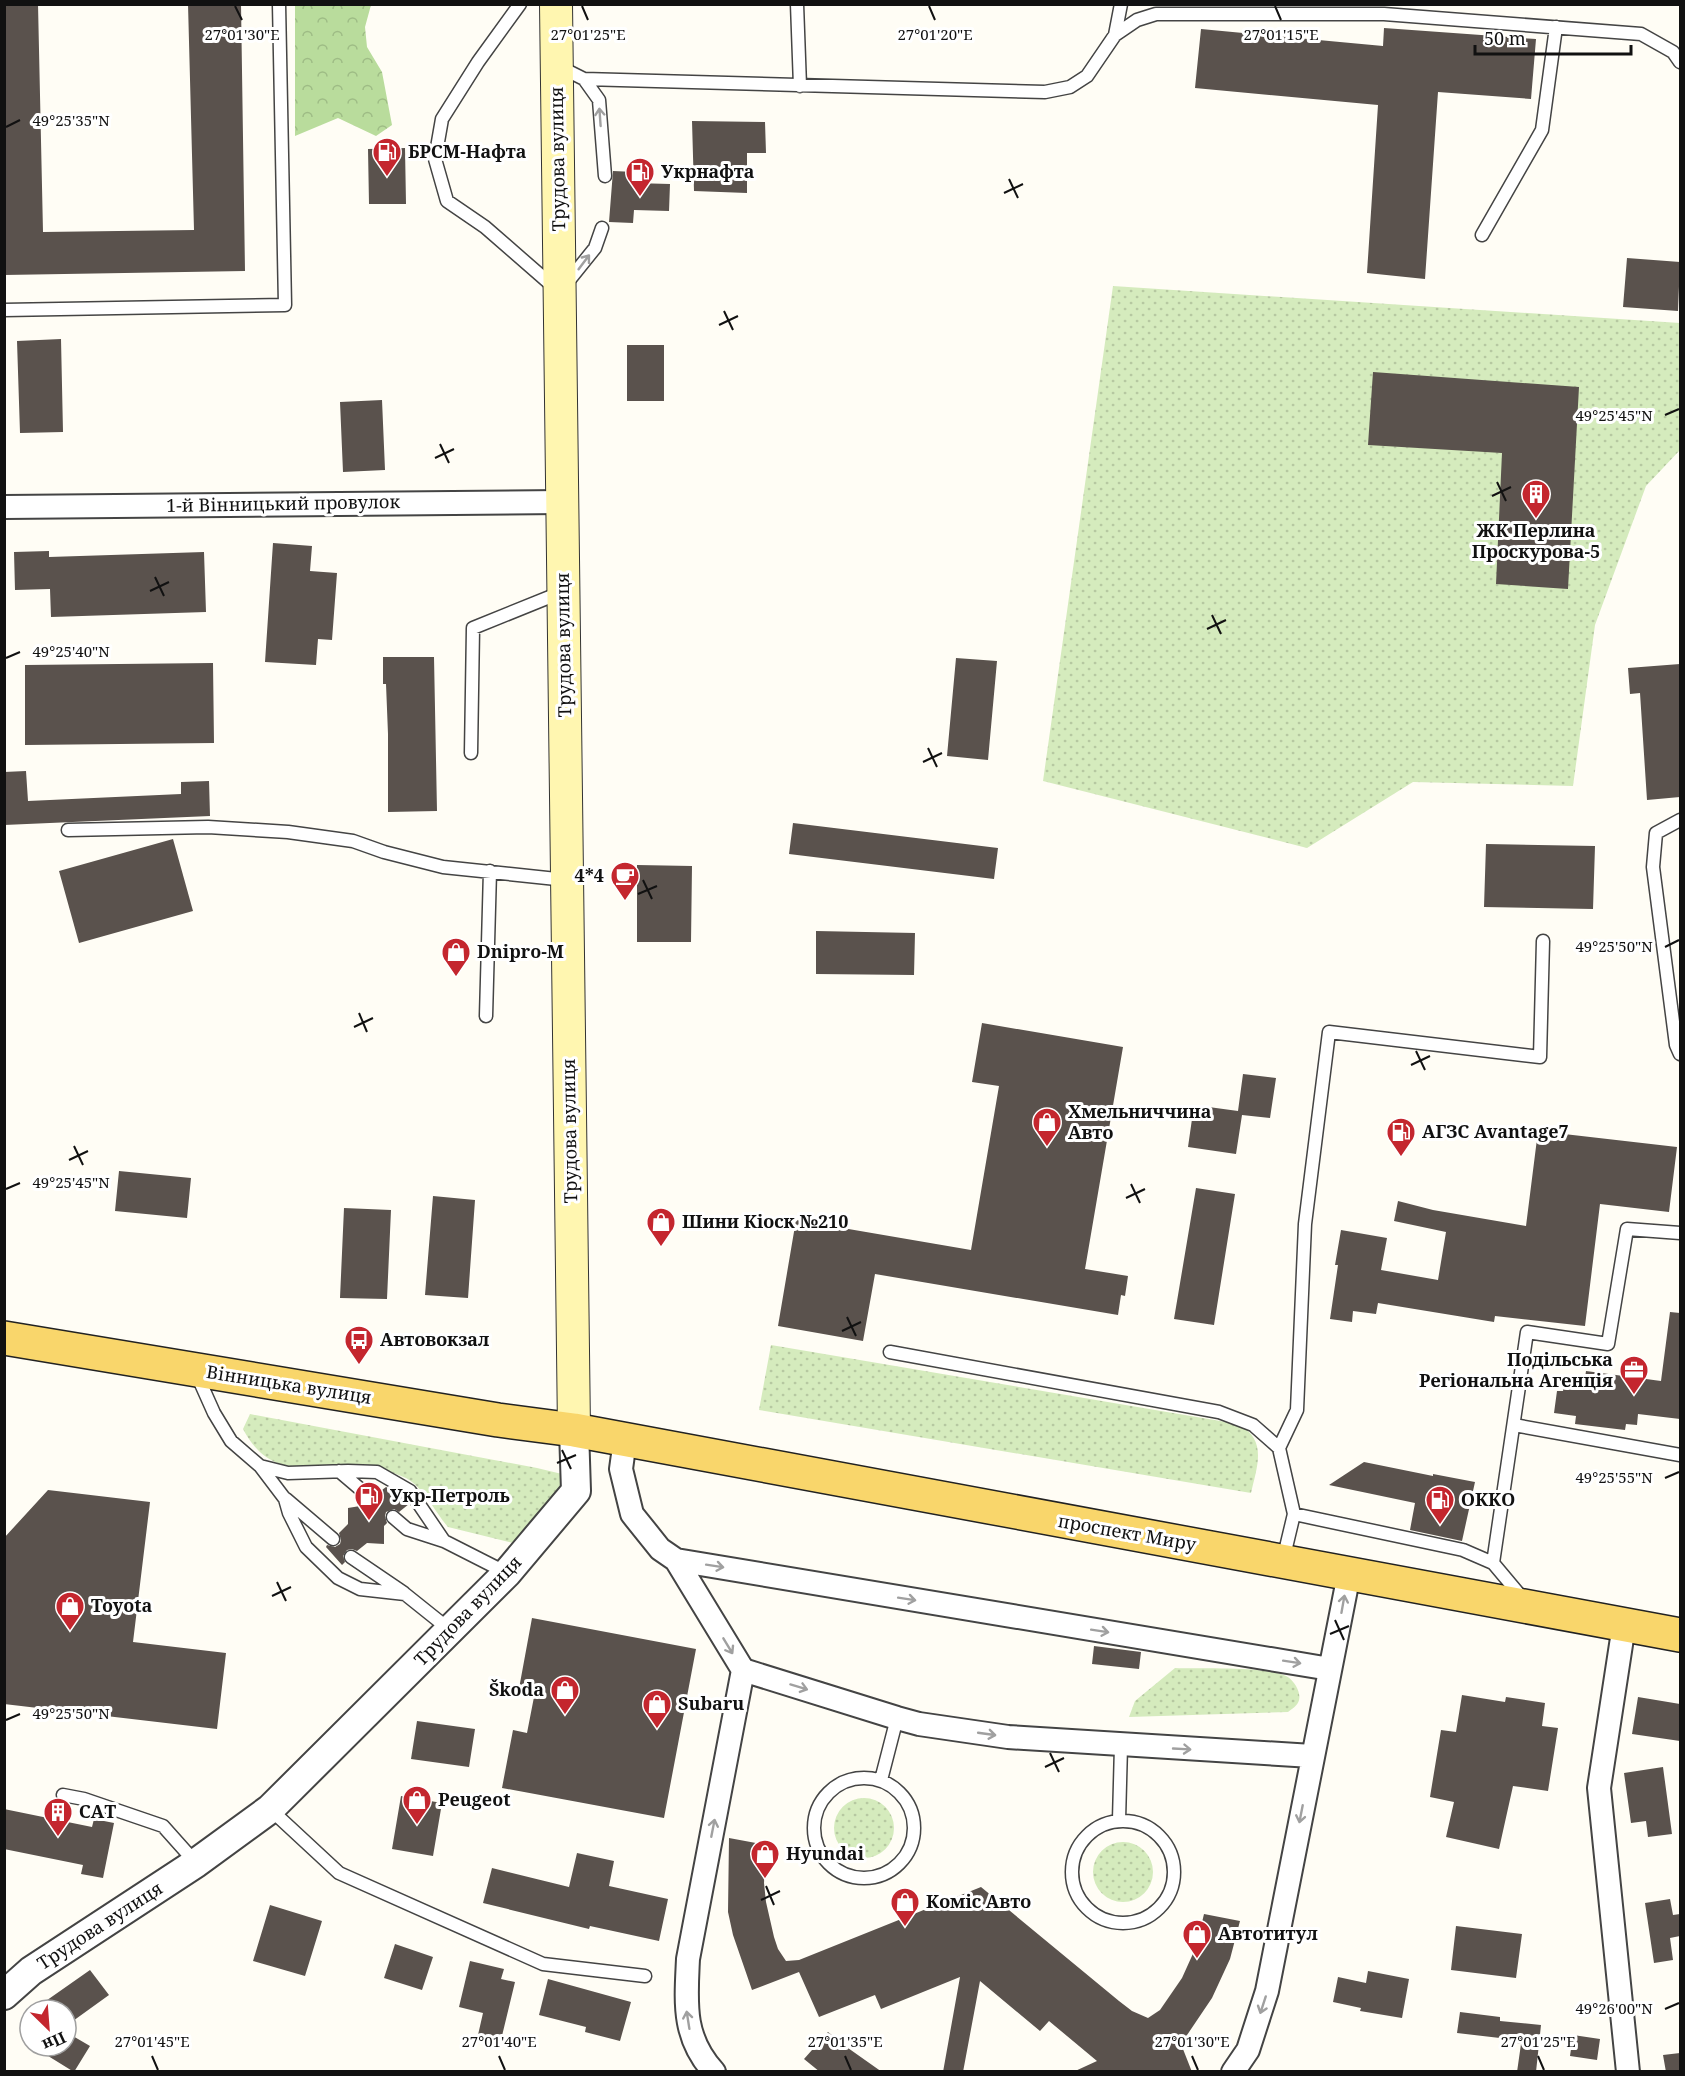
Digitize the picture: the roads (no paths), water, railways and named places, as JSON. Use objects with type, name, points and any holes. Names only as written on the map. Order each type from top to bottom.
[{"type":"main road","name":"Трудова вулиця","points":[[555,4],[570,77],[559,293],[574,1430]]},
{"type":"main road","name":"Вінницька вулиця","points":[[7,1334],[194,1369],[498,1420],[574,1430]]},
{"type":"main road","name":"проспект Миру","points":[[574,1430],[1680,1635]]},
{"type":"street","name":"1-й Вінницький провулок","points":[[4,507],[562,502]]},
{"type":"street","name":"Трудова вулиця","points":[[4,1995],[32,1971],[196,1863],[270,1809],[507,1573],[576,1491],[574,1430]]},
{"type":"street","points":[[625,1440],[621,1469],[632,1514],[668,1555],[743,1670],[919,1724],[1008,1737],[1122,1746],[1312,1756]]},
{"type":"street","points":[[668,1555],[1330,1669]]},
{"type":"street","points":[[1233,2072],[1248,2050],[1267,1991],[1349,1574]]},
{"type":"street","points":[[1624,1625],[1599,1788],[1628,2072]]},
{"type":"street","points":[[705,2068],[688,2025],[686,1996],[688,1959],[743,1670]]},
{"type":"lane","points":[[4,310],[285,305],[279,4]]},
{"type":"lane","points":[[520,4],[477,62],[442,119],[435,159],[447,201],[485,227],[559,293],[595,248],[602,228]]},
{"type":"lane","points":[[797,4],[800,86]]},
{"type":"lane","points":[[1115,35],[1121,4]]},
{"type":"lane","points":[[570,77],[1045,92],[1070,87],[1087,76],[1115,35],[1137,20],[1156,14],[1331,10],[1641,34],[1673,52],[1680,63]]},
{"type":"lane","points":[[1482,235],[1542,130],[1556,27]]},
{"type":"lane","points":[[570,77],[599,100],[604,176]]},
{"type":"lane","points":[[471,753],[473,628],[563,591]]},
{"type":"lane","points":[[1680,820],[1656,832],[1653,867],[1676,1045],[1680,1054]]},
{"type":"lane","points":[[68,830],[208,827],[288,832],[353,841],[384,852],[443,867],[567,880]]},
{"type":"lane","points":[[486,1016],[490,871]]},
{"type":"lane","points":[[1279,1448],[1297,1410],[1305,1224],[1329,1032],[1540,1057],[1543,941]]},
{"type":"lane","points":[[1493,1563],[1527,1332],[1608,1344],[1627,1229],[1680,1233]]},
{"type":"lane","points":[[890,1353],[1219,1412],[1253,1425],[1279,1448],[1294,1514],[1283,1561]]},
{"type":"lane","points":[[194,1369],[214,1413],[231,1441],[260,1466],[285,1499],[333,1539]]},
{"type":"lane","points":[[1514,1425],[1680,1455]]},
{"type":"lane","points":[[260,1466],[288,1473],[377,1472],[410,1491],[444,1541]]},
{"type":"lane","points":[[339,1471],[372,1499]]},
{"type":"lane","points":[[285,1499],[306,1547],[338,1578],[360,1589],[405,1594]]},
{"type":"lane","points":[[1294,1514],[1463,1551],[1493,1563],[1519,1594],[1535,1605],[1556,1612]]},
{"type":"lane","points":[[393,1517],[407,1529],[444,1541],[507,1573]]},
{"type":"lane","points":[[351,1557],[405,1594],[450,1630]]},
{"type":"lane","points":[[881,1780],[897,1718]]},
{"type":"lane","points":[[1119,1820],[1122,1746]]},
{"type":"lane","points":[[858,1777],[881,1780],[900,1792],[913,1811],[915,1833],[912,1844],[908,1855],[892,1871],[870,1879],[848,1876],[828,1864],[816,1845],[813,1823],[820,1801],[837,1785],[858,1777]]},
{"type":"lane","points":[[63,1795],[84,1799],[163,1826],[196,1863]]},
{"type":"lane","points":[[270,1809],[339,1874],[543,1964],[645,1976]]},
{"type":"lane","points":[[1119,1820],[1139,1823],[1156,1833],[1169,1849],[1174,1868],[1171,1888],[1161,1905],[1146,1918],[1126,1923],[1106,1920],[1089,1910],[1077,1894],[1072,1875],[1074,1855],[1084,1838],[1100,1826],[1119,1820]]},
{"type":"place","name":"БРСМ-Нафта","points":[[387,178]]},
{"type":"place","name":"Укрнафта","points":[[640,198]]},
{"type":"place","name":"ЖК Перлина Проскурова-5","points":[[1536,520]]},
{"type":"place","name":"4*4","points":[[625,902]]},
{"type":"place","name":"Dnipro-M","points":[[456,978]]},
{"type":"place","name":"Хмельниччина Авто","points":[[1047,1148]]},
{"type":"place","name":"АГЗС Avantage7","points":[[1401,1158]]},
{"type":"place","name":"Шини Кіоск №210","points":[[661,1248]]},
{"type":"place","name":"Автовокзал","points":[[359,1366]]},
{"type":"place","name":"Подільська Регіональна Агенція","points":[[1634,1396]]},
{"type":"place","name":"Укр-Петроль","points":[[369,1522]]},
{"type":"place","name":"ОККО","points":[[1440,1526]]},
{"type":"place","name":"Toyota","points":[[70,1632]]},
{"type":"place","name":"Škoda","points":[[565,1716]]},
{"type":"place","name":"Subaru","points":[[657,1730]]},
{"type":"place","name":"Peugeot","points":[[417,1826]]},
{"type":"place","name":"САТ","points":[[58,1838]]},
{"type":"place","name":"Hyundai","points":[[765,1880]]},
{"type":"place","name":"Коміс Авто","points":[[905,1928]]},
{"type":"place","name":"Автотитул","points":[[1197,1960]]}]
